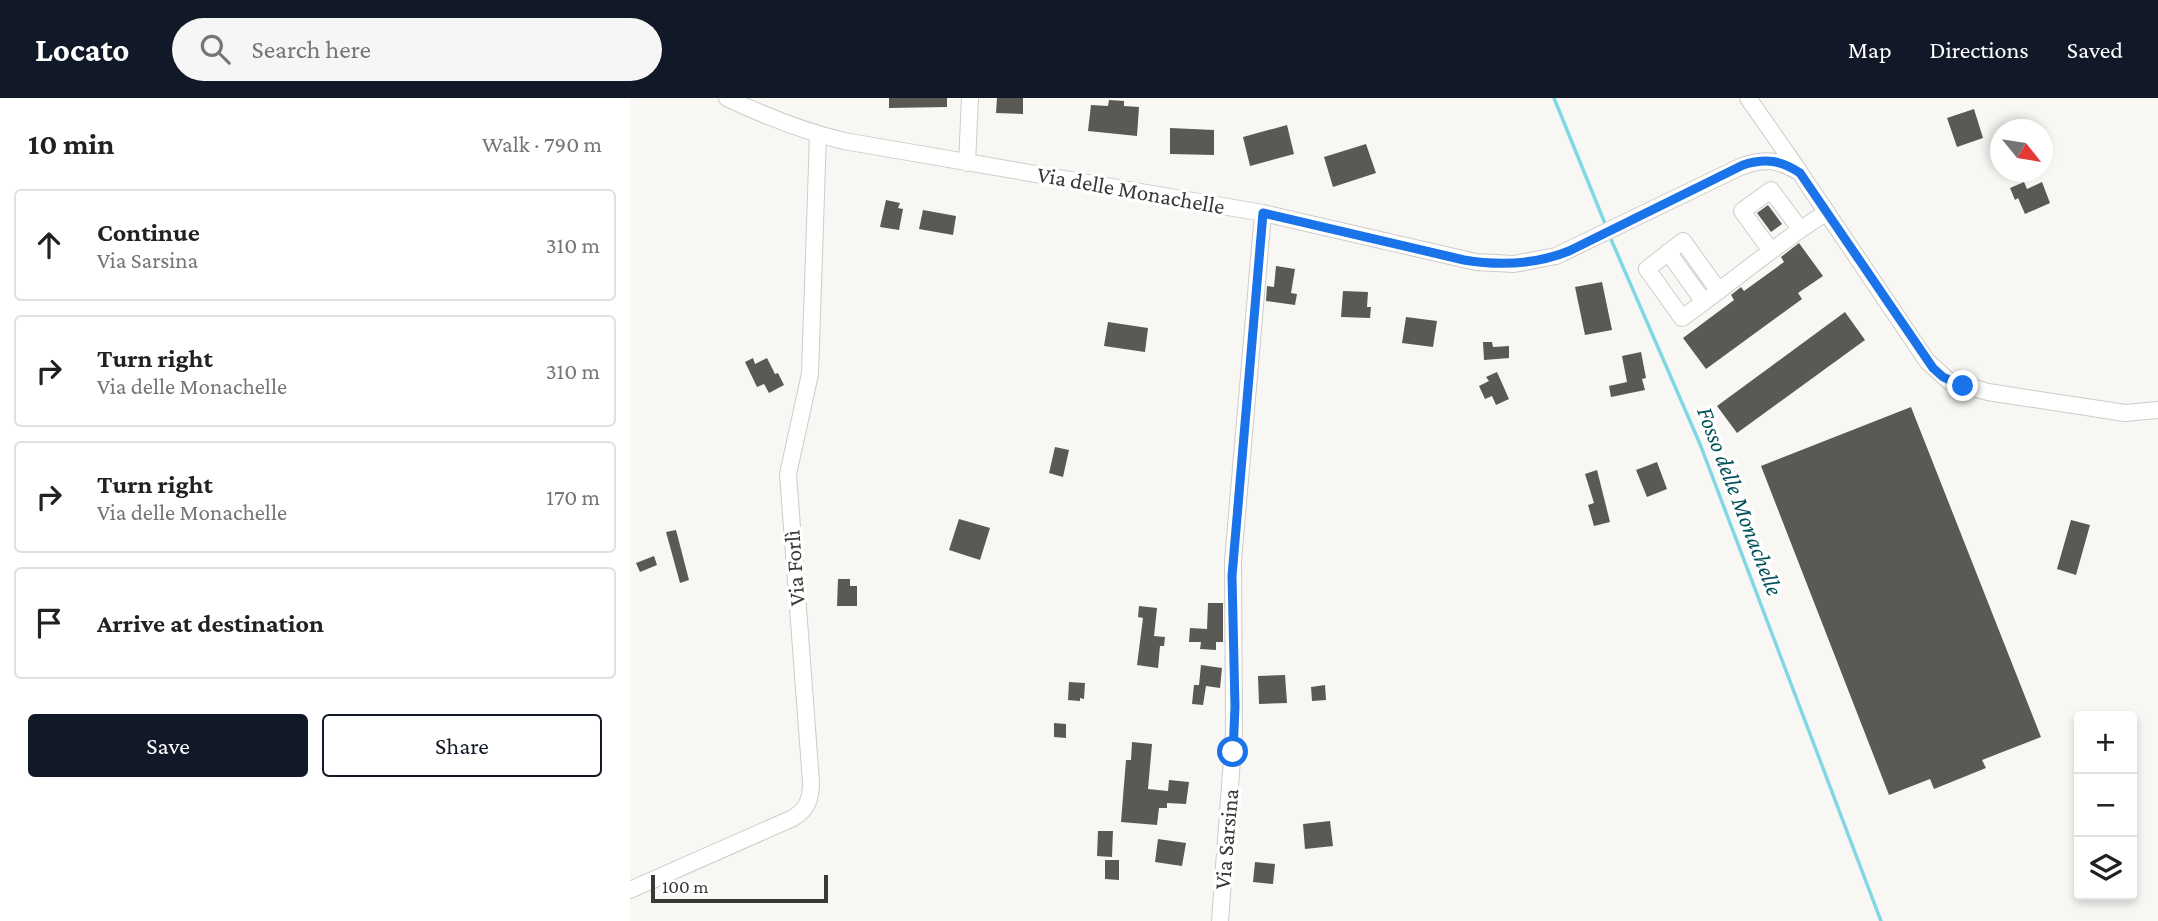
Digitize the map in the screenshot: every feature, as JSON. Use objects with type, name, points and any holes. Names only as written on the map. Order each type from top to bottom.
[{"type":"street","name":"Via delle Monachelle","points":[[727,98],[774,120],[818,135],[1263,213],[1464,260],[1497,264],[1519,264],[1548,259],[1602,236],[1743,165],[1757,161],[1773,161],[1788,165],[1800,173]]},
{"type":"street","points":[[967,163],[970,98]]},
{"type":"street","points":[[1748,98],[1927,361],[1943,377],[1963,386],[2012,396],[2125,413],[2158,411]]},
{"type":"street","points":[[1743,165],[1761,158],[1768,149],[1769,138],[1760,117]]},
{"type":"street","name":"Via Forlì","points":[[630,890],[793,818],[803,811],[809,801],[811,782],[788,474],[810,374],[818,135]]},
{"type":"street","points":[[1771,251],[1742,211],[1771,190],[1800,229]]},
{"type":"street","points":[[1719,291],[1684,242],[1647,269],[1682,317],[1719,291],[1800,229],[1827,212]]},
{"type":"street","name":"Via Sarsina","points":[[1220,921],[1234,732],[1233,561],[1263,213]]},
{"type":"street","points":[[1668,253],[1704,302]]},
{"type":"building","points":[[889,98],[947,98],[947,107],[889,108]]},
{"type":"building","points":[[997,98],[1023,98],[1023,114],[996,113]]},
{"type":"building","points":[[1109,100],[1124,101],[1124,106],[1139,107],[1137,136],[1088,131],[1091,105],[1108,106]]},
{"type":"building","points":[[1974,109],[1983,138],[1957,147],[1947,118]]},
{"type":"building","points":[[1287,125],[1294,154],[1250,166],[1243,137]]},
{"type":"building","points":[[1170,128],[1214,130],[1214,155],[1170,154]]},
{"type":"building","points":[[1366,144],[1376,173],[1333,187],[1324,157]]},
{"type":"building","points":[[2024,182],[2027,189],[2042,182],[2050,203],[2025,214],[2010,188]]},
{"type":"building","points":[[886,200],[900,203],[898,208],[903,209],[899,230],[880,227]]},
{"type":"building","points":[[1768,205],[1782,224],[1771,232],[1757,213]]},
{"type":"building","points":[[923,210],[956,216],[953,235],[919,229]]},
{"type":"building","points":[[1799,243],[1823,276],[1798,293],[1802,299],[1706,369],[1683,338],[1734,300],[1731,295],[1741,287],[1744,291],[1784,262],[1781,257]]},
{"type":"building","points":[[1276,266],[1295,269],[1291,293],[1297,294],[1295,305],[1266,301],[1267,286],[1274,287]]},
{"type":"building","points":[[1602,282],[1612,330],[1585,335],[1575,287]]},
{"type":"building","points":[[1343,291],[1368,292],[1367,307],[1371,307],[1370,318],[1341,317]]},
{"type":"building","points":[[1845,312],[1865,340],[1737,433],[1717,406]]},
{"type":"building","points":[[1406,317],[1437,321],[1433,347],[1402,343]]},
{"type":"building","points":[[1108,322],[1148,328],[1145,352],[1104,346]]},
{"type":"building","points":[[1483,342],[1492,342],[1493,347],[1509,346],[1509,358],[1484,360]]},
{"type":"building","points":[[1641,352],[1646,378],[1642,379],[1645,390],[1611,397],[1609,386],[1627,382],[1622,356]]},
{"type":"building","points":[[753,358],[755,364],[767,358],[784,385],[769,393],[764,384],[757,387],[745,362]]},
{"type":"building","points":[[1497,372],[1509,399],[1496,405],[1492,396],[1485,399],[1479,386],[1489,381],[1486,377]]},
{"type":"building","points":[[1911,407],[2041,737],[1982,760],[1986,768],[1934,789],[1930,779],[1889,795],[1761,466]]},
{"type":"building","points":[[1055,447],[1069,450],[1063,477],[1049,473]]},
{"type":"building","points":[[1657,462],[1667,489],[1647,497],[1636,470]]},
{"type":"building","points":[[1597,470],[1610,522],[1594,526],[1588,505],[1594,503],[1585,474]]},
{"type":"building","points":[[959,519],[990,528],[980,560],[949,550]]},
{"type":"building","points":[[2071,520],[2090,525],[2076,575],[2057,569]]},
{"type":"building","points":[[676,530],[689,580],[680,583],[666,532]]},
{"type":"building","points":[[654,556],[657,565],[640,572],[636,563]]},
{"type":"building","points":[[838,579],[850,579],[850,586],[857,586],[857,606],[837,606]]},
{"type":"building","points":[[1208,603],[1223,603],[1223,642],[1216,642],[1216,650],[1200,649],[1201,642],[1189,642],[1190,628],[1207,629]]},
{"type":"building","points":[[1139,606],[1157,608],[1154,636],[1165,637],[1164,646],[1160,646],[1158,668],[1137,665],[1143,618],[1138,617]]},
{"type":"building","points":[[1201,665],[1222,668],[1220,688],[1206,686],[1203,705],[1192,704],[1194,685],[1199,685]]},
{"type":"building","points":[[1285,675],[1287,703],[1259,704],[1258,676]]},
{"type":"building","points":[[1069,682],[1085,683],[1084,699],[1068,700]]},
{"type":"building","points":[[1325,685],[1326,700],[1312,701],[1311,687]]},
{"type":"building","points":[[1054,723],[1066,724],[1066,738],[1054,737]]},
{"type":"building","points":[[1132,742],[1152,744],[1148,789],[1168,791],[1169,780],[1189,782],[1186,804],[1167,803],[1167,808],[1159,808],[1157,825],[1121,822],[1126,760],[1131,760]]},
{"type":"building","points":[[1330,821],[1333,846],[1305,849],[1303,824]]},
{"type":"building","points":[[1098,831],[1113,831],[1112,857],[1097,856]]},
{"type":"building","points":[[1158,839],[1186,843],[1182,866],[1155,862]]},
{"type":"building","points":[[1105,860],[1119,860],[1119,880],[1105,879]]},
{"type":"building","points":[[1255,862],[1275,864],[1273,884],[1253,882]]},
{"type":"waterway","name":"Fosso delle Monachelle","points":[[1554,98],[1606,226]]},
{"type":"waterway","name":"Fosso delle Monachelle","points":[[1610,237],[1700,444],[1881,921]]},
{"type":"route","points":[[1233,752],[1235,707],[1232,576],[1263,213],[1464,260],[1519,264],[1548,259],[1569,251],[1743,165],[1761,160],[1779,162],[1800,173],[1927,361],[1943,377],[1963,386]]}]
